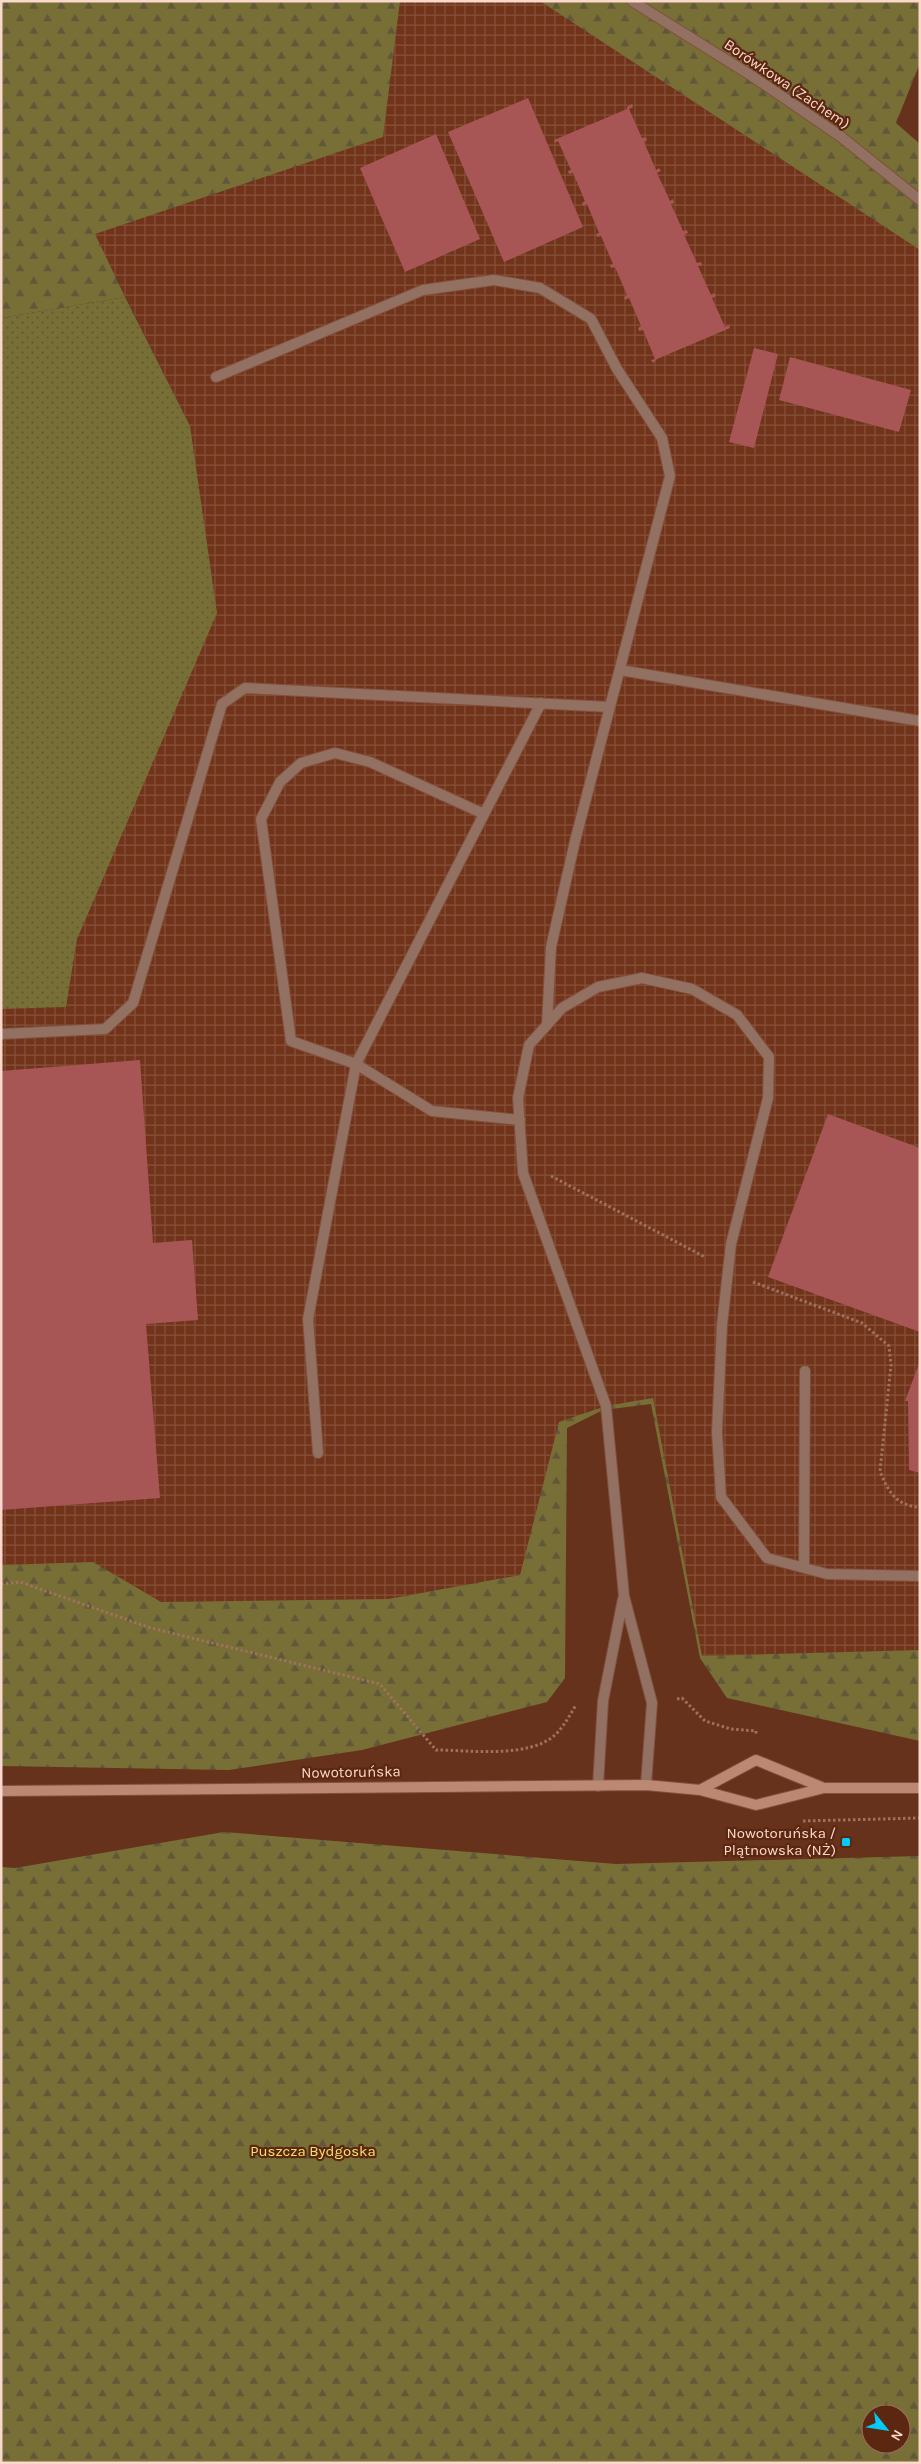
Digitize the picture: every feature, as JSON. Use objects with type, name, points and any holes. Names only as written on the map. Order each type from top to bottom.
[{"type":"main road","name":"Nowotoruńska","points":[[700,1790],[756,1760],[824,1788]]},
{"type":"main road","name":"Nowotoruńska","points":[[1,1791],[646,1785],[700,1790],[756,1805],[824,1788],[920,1788]]},
{"type":"lane","name":"Borówkowa (Zachem)","points":[[632,1],[752,76],[840,136],[920,200]]},
{"type":"lane","points":[[216,377],[423,290],[494,280],[540,288],[591,319],[617,369],[662,438],[670,476],[575,841],[551,947],[547,1025]]},
{"type":"lane","points":[[620,670],[920,720]]},
{"type":"lane","points":[[1,1034],[104,1028],[132,1003],[222,704],[244,688],[610,707]]},
{"type":"lane","points":[[318,1453],[308,1319],[356,1064],[541,703]]},
{"type":"lane","points":[[484,814],[370,762],[335,753],[301,763],[280,782],[261,819],[290,1041],[356,1064],[432,1111],[520,1120]]},
{"type":"lane","points":[[646,1785],[652,1702],[624,1596],[606,1406],[523,1173],[518,1098],[529,1045],[562,1008],[598,987],[642,978],[692,989],[737,1015],[769,1057],[768,1098],[731,1244],[722,1325],[717,1432],[721,1497],[767,1558],[826,1574],[920,1576]]},
{"type":"lane","points":[[804,1568],[805,1371]]},
{"type":"lane","points":[[598,1786],[603,1701],[624,1596]]},
{"type":"path","points":[[522,1160],[757,1284],[862,1323],[889,1346],[891,1365],[880,1471],[886,1486],[896,1499],[909,1507],[920,1507]]},
{"type":"path","points":[[1,1584],[20,1582],[151,1628],[380,1684],[436,1750]]},
{"type":"shaded area","points":[[400,1],[540,1],[920,250],[920,1650],[702,1656],[653,1398],[559,1422],[520,1575],[388,1599],[161,1602],[93,1562],[1,1565],[1,1009],[66,1007],[77,939],[190,426],[94,234],[383,137]]},
{"type":"green space","points":[[1,1],[400,1],[383,137],[95,234],[125,297],[1,318]]},
{"type":"green space","points":[[540,1],[920,1],[920,63],[896,123],[920,144],[920,250]]},
{"type":"green space","points":[[125,297],[190,426],[217,613],[77,939],[66,1007],[1,1009],[1,318]]},
{"type":"green space","points":[[653,1398],[702,1656],[920,1650],[920,1741],[727,1698],[700,1658],[651,1404],[603,1410],[567,1428],[565,1678],[547,1702],[362,1750],[229,1770],[1,1766],[1,1565],[93,1562],[161,1602],[388,1599],[520,1575],[559,1422],[606,1406]]},
{"type":"green space","name":"Puszcza Bydgoska","points":[[224,1832],[616,1864],[920,1856],[920,2463],[1,2463],[1,1867],[15,1868]]},
{"type":"building","points":[[528,98],[583,227],[504,262],[448,132]]},
{"type":"building","points":[[632,104],[633,107],[629,109],[642,138],[646,137],[647,140],[644,142],[656,170],[659,168],[661,171],[657,173],[670,201],[673,199],[674,203],[671,204],[683,231],[687,230],[688,233],[684,235],[697,263],[701,262],[702,265],[698,266],[711,295],[714,293],[716,296],[712,298],[725,327],[729,325],[730,328],[657,359],[653,363],[651,360],[655,359],[643,330],[639,331],[638,328],[641,326],[629,298],[625,300],[624,297],[627,295],[615,267],[611,268],[610,265],[613,264],[601,236],[597,237],[596,234],[599,233],[587,204],[583,206],[582,203],[585,201],[573,173],[569,174],[568,171],[571,170],[558,141],[555,143],[554,140],[627,109]]},
{"type":"building","points":[[436,134],[480,239],[405,272],[360,168]]},
{"type":"building","points":[[754,348],[778,354],[754,448],[729,442]]},
{"type":"building","points":[[790,357],[911,390],[899,432],[779,400]]},
{"type":"building","points":[[140,1060],[153,1243],[192,1240],[198,1320],[146,1324],[160,1498],[1,1510],[1,1071]]},
{"type":"building","points":[[828,1114],[920,1148],[920,1332],[768,1277]]},
{"type":"building","points":[[920,1361],[920,1473],[909,1470],[908,1401],[905,1401]]},
{"type":"place","name":"Nowotoruńska / Plątnowska (NŻ)","points":[[846,1842]]}]
